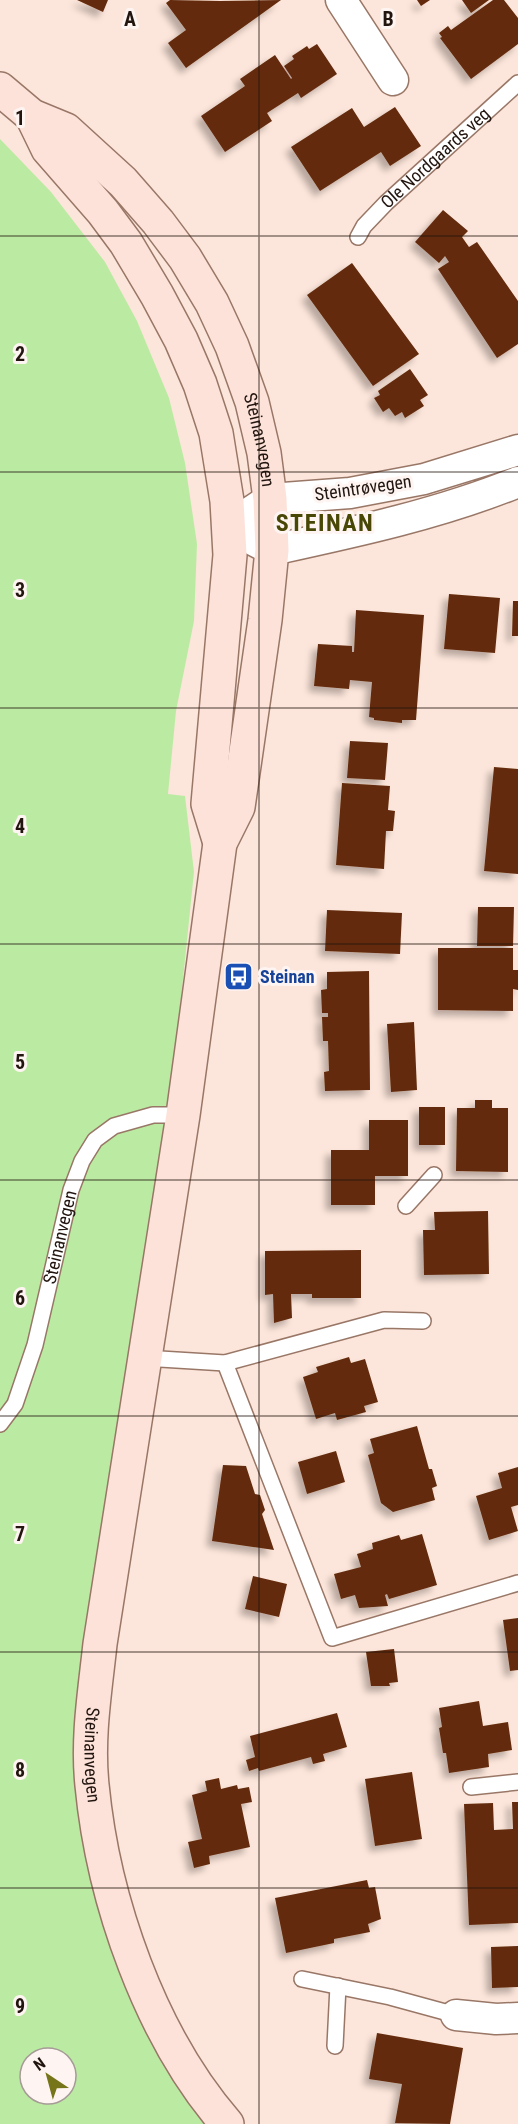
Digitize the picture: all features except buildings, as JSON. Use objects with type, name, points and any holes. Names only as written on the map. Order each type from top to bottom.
[{"type":"main road","name":"Steinanvegen","points":[[0,89],[32,116],[66,130],[115,174],[158,222],[184,258],[212,303],[232,346],[252,402],[264,453],[270,499],[272,550],[265,621],[238,807],[220,843],[183,1115],[100,1644],[91,1725],[91,1783],[101,1855],[123,1932],[164,2028],[192,2076],[227,2124]]},
{"type":"main road","name":"Steinanvegen","points":[[32,116],[48,149],[103,212],[126,243],[157,295],[181,340],[200,384],[216,433],[227,501],[230,555],[208,804],[220,843]]},
{"type":"street","points":[[341,0],[393,80]]},
{"type":"street","name":"Steintrøvegen","points":[[228,527],[270,499],[350,493],[424,479],[518,450]]},
{"type":"street","name":"Steintrøvegen","points":[[272,550],[364,530],[442,508],[518,482]]},
{"type":"street","points":[[228,527],[272,550]]},
{"type":"street","points":[[456,2015],[496,2019],[518,2018]]},
{"type":"lane","name":"Ole Nordgaards veg","points":[[358,237],[364,226],[386,203],[518,83]]},
{"type":"lane","name":"Steinanvegen","points":[[0,1424],[15,1404],[35,1345],[71,1190],[82,1161],[95,1140],[114,1126],[153,1115],[183,1115]]},
{"type":"lane","points":[[406,1206],[434,1176]]},
{"type":"lane","points":[[144,1358],[225,1363],[384,1320],[423,1322]]},
{"type":"lane","points":[[225,1363],[332,1638],[518,1583]]},
{"type":"lane","points":[[471,1787],[518,1782]]},
{"type":"lane","points":[[302,1979],[390,1997],[456,2015]]},
{"type":"lane","points":[[335,2046],[338,1986]]},
{"type":"green space","points":[[0,139],[51,192],[105,262],[137,321],[169,398],[185,463],[197,544],[194,621],[176,711],[168,794],[185,796],[194,872],[144,1358],[83,1783],[144,2005],[239,2124],[0,2124]]},
{"type":"place","name":"Steinan","points":[[239,977]]},
{"type":"district","name":"STEINAN","points":[[325,523]]}]
